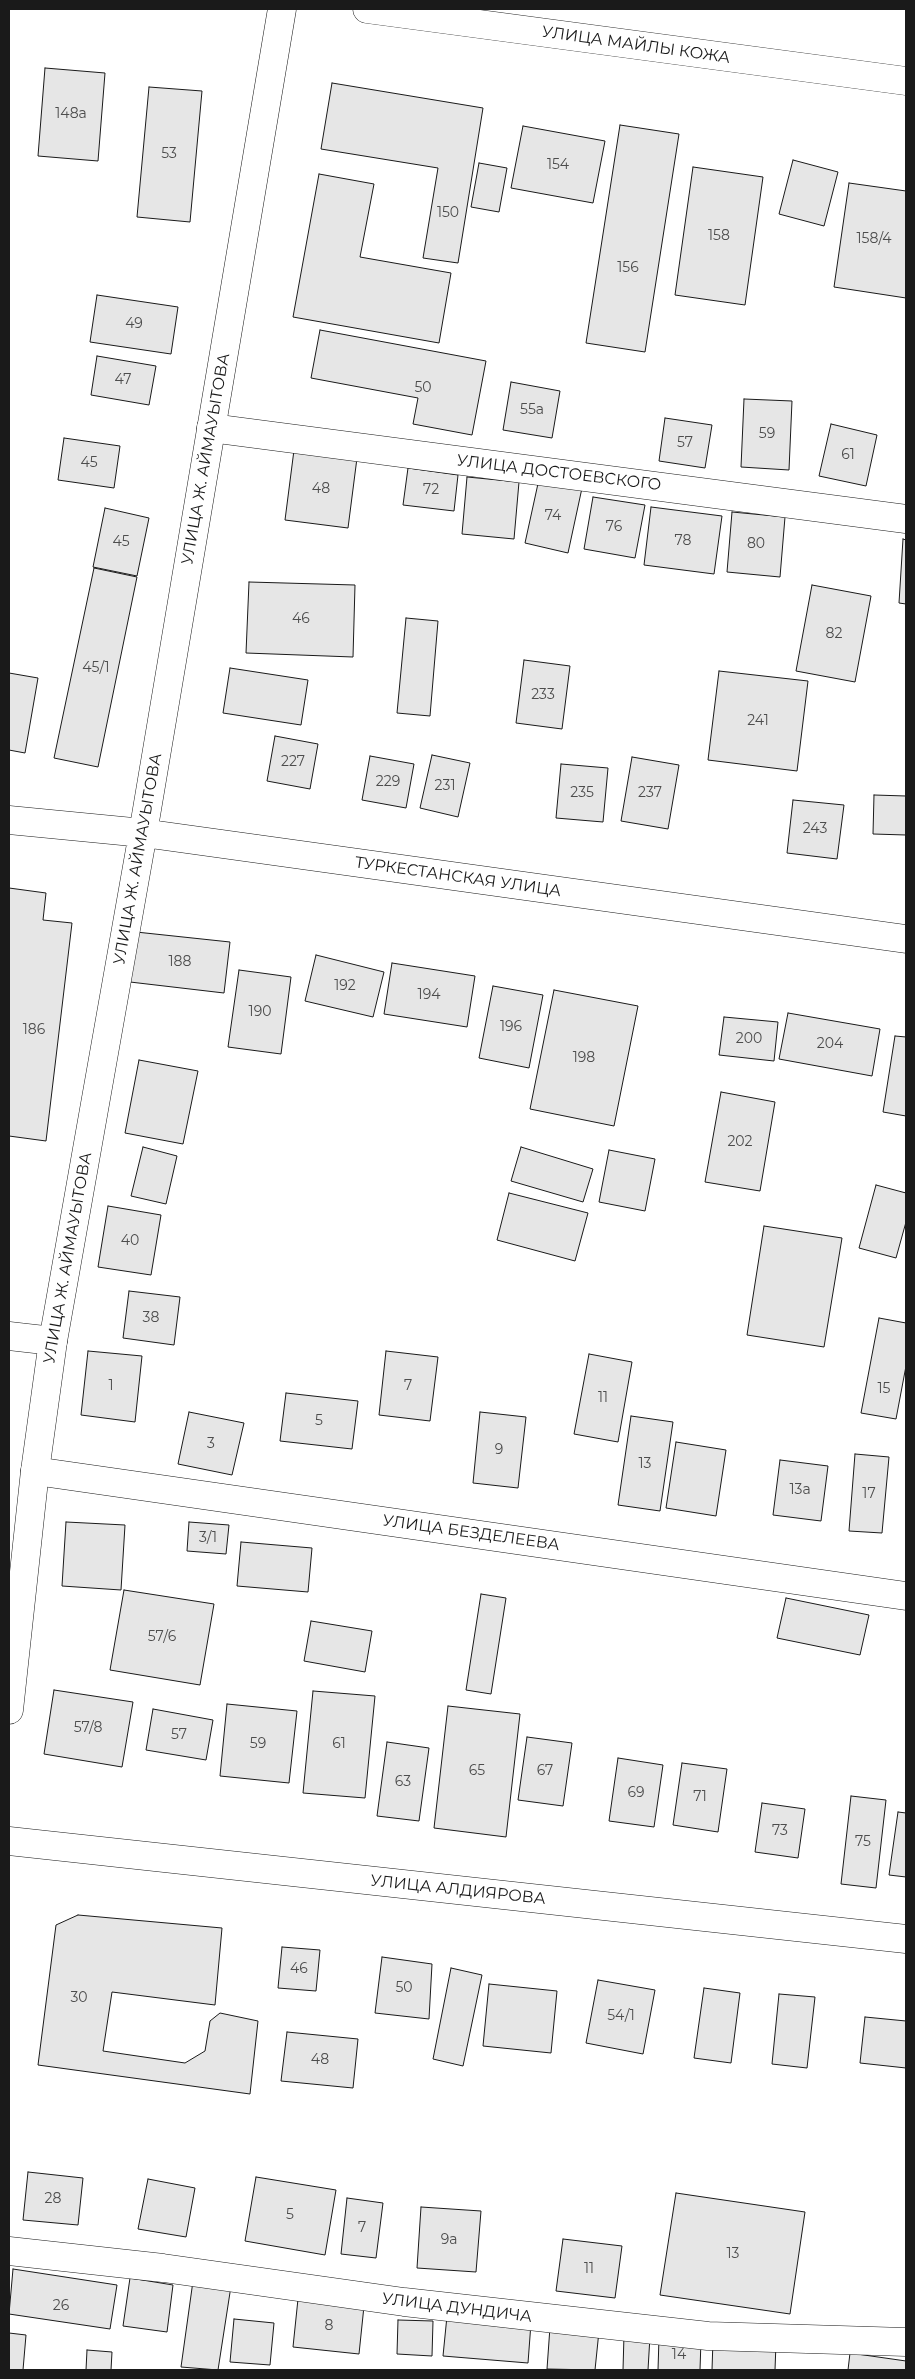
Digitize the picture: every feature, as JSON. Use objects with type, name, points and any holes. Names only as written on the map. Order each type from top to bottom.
[{"type":"street","name":"УЛИЦА Ж. АЙМАУЫТОВА","points":[[9,1710],[35,1471],[53,1341],[143,833],[282,9]]},
{"type":"street","name":"УЛИЦА МАЙЛЫ КОЖА","points":[[367,9],[906,81]]},
{"type":"street","name":"УЛИЦА ДОСТОЕВСКОГО","points":[[212,428],[906,519]]},
{"type":"street","name":"ТУРКЕСТАНСКАЯ УЛИЦА","points":[[9,820],[143,833],[906,939]]},
{"type":"street","points":[[9,1336],[53,1341]]},
{"type":"street","name":"УЛИЦА БЕЗДЕЛЕЕВА","points":[[35,1471],[906,1596]]},
{"type":"street","name":"УЛИЦА АЛДИЯРОВА","points":[[9,1841],[906,1939]]},
{"type":"street","name":"УЛИЦА ДУНДИЧА","points":[[9,2250],[163,2268],[404,2302],[708,2336],[906,2342]]},
{"type":"building","points":[[45,68],[105,73],[98,161],[38,156]]},
{"type":"building","points":[[332,83],[483,108],[458,263],[423,258],[438,168],[321,149]]},
{"type":"building","points":[[149,87],[202,91],[190,222],[137,217]]},
{"type":"building","points":[[620,125],[679,134],[645,352],[586,343]]},
{"type":"building","points":[[523,126],[605,141],[593,203],[511,188]]},
{"type":"building","points":[[793,160],[838,172],[824,226],[779,214]]},
{"type":"building","points":[[479,163],[507,168],[499,212],[471,207]]},
{"type":"building","points":[[693,167],[763,177],[745,305],[675,295]]},
{"type":"building","points":[[319,174],[374,184],[360,257],[451,273],[439,343],[293,317]]},
{"type":"building","points":[[849,183],[906,191],[906,298],[834,287]]},
{"type":"building","points":[[97,295],[178,307],[171,354],[90,342]]},
{"type":"building","points":[[320,330],[486,361],[472,435],[413,424],[418,398],[311,378]]},
{"type":"building","points":[[97,356],[156,366],[149,405],[91,395]]},
{"type":"building","points":[[511,382],[560,391],[552,438],[503,430]]},
{"type":"building","points":[[744,399],[792,401],[789,470],[741,467]]},
{"type":"building","points":[[665,418],[712,425],[705,468],[659,461]]},
{"type":"building","points":[[831,424],[877,435],[866,486],[819,476]]},
{"type":"building","points":[[64,438],[120,446],[114,488],[58,480]]},
{"type":"building","points":[[294,450],[357,458],[348,528],[285,520]]},
{"type":"building","points":[[408,468],[458,475],[454,511],[403,505]]},
{"type":"building","points":[[467,477],[519,482],[514,539],[462,534]]},
{"type":"building","points":[[539,479],[582,488],[568,553],[525,543]]},
{"type":"building","points":[[593,497],[645,505],[635,558],[584,549]]},
{"type":"building","points":[[651,507],[722,516],[714,574],[644,565]]},
{"type":"building","points":[[105,508],[149,518],[137,576],[93,567]]},
{"type":"building","points":[[732,512],[785,517],[780,577],[727,572]]},
{"type":"building","points":[[903,539],[906,540],[906,604],[899,603]]},
{"type":"building","points":[[94,568],[137,577],[98,767],[54,758]]},
{"type":"building","points":[[249,582],[355,585],[353,657],[246,653]]},
{"type":"building","points":[[812,585],[871,596],[855,682],[796,671]]},
{"type":"building","points":[[406,618],[438,621],[430,716],[397,713]]},
{"type":"building","points":[[524,660],[570,666],[562,729],[516,723]]},
{"type":"building","points":[[230,668],[308,680],[301,725],[223,713]]},
{"type":"building","points":[[719,671],[808,681],[797,771],[708,760]]},
{"type":"building","points":[[9,673],[38,678],[25,753],[9,750]]},
{"type":"building","points":[[275,736],[318,744],[310,789],[267,781]]},
{"type":"building","points":[[432,755],[470,763],[458,817],[420,808]]},
{"type":"building","points":[[370,756],[414,764],[406,808],[362,800]]},
{"type":"building","points":[[632,757],[679,765],[668,829],[621,821]]},
{"type":"building","points":[[561,764],[608,768],[603,822],[556,818]]},
{"type":"building","points":[[874,795],[906,796],[906,835],[873,834]]},
{"type":"building","points":[[793,800],[844,805],[837,859],[787,853]]},
{"type":"building","points":[[9,888],[46,893],[43,920],[72,923],[46,1141],[9,1136]]},
{"type":"building","points":[[136,932],[230,942],[224,993],[130,982]]},
{"type":"building","points":[[316,955],[384,972],[373,1017],[305,1001]]},
{"type":"building","points":[[392,963],[475,976],[467,1027],[384,1014]]},
{"type":"building","points":[[239,970],[291,977],[281,1054],[228,1047]]},
{"type":"building","points":[[493,986],[543,995],[529,1068],[479,1058]]},
{"type":"building","points":[[554,990],[638,1006],[614,1126],[530,1109]]},
{"type":"building","points":[[788,1013],[880,1029],[872,1076],[779,1059]]},
{"type":"building","points":[[724,1017],[778,1022],[774,1061],[719,1055]]},
{"type":"building","points":[[895,1036],[906,1037],[906,1116],[883,1112]]},
{"type":"building","points":[[139,1060],[198,1071],[183,1144],[125,1133]]},
{"type":"building","points":[[721,1092],[775,1102],[760,1191],[705,1182]]},
{"type":"building","points":[[143,1147],[177,1156],[166,1204],[131,1196]]},
{"type":"building","points":[[521,1147],[593,1169],[583,1202],[511,1181]]},
{"type":"building","points":[[609,1150],[655,1159],[645,1211],[599,1202]]},
{"type":"building","points":[[876,1185],[906,1193],[906,1222],[896,1258],[859,1248]]},
{"type":"building","points":[[509,1193],[588,1213],[575,1261],[497,1240]]},
{"type":"building","points":[[108,1206],[161,1215],[151,1275],[98,1267]]},
{"type":"building","points":[[764,1226],[842,1238],[824,1347],[747,1335]]},
{"type":"building","points":[[129,1291],[180,1297],[174,1345],[123,1338]]},
{"type":"building","points":[[879,1318],[906,1323],[906,1366],[896,1419],[861,1413]]},
{"type":"building","points":[[88,1351],[142,1356],[135,1422],[81,1415]]},
{"type":"building","points":[[386,1351],[438,1357],[430,1421],[379,1415]]},
{"type":"building","points":[[589,1354],[632,1362],[618,1442],[574,1434]]},
{"type":"building","points":[[286,1393],[358,1401],[352,1449],[280,1441]]},
{"type":"building","points":[[189,1412],[244,1423],[232,1475],[178,1464]]},
{"type":"building","points":[[480,1412],[526,1417],[518,1488],[473,1483]]},
{"type":"building","points":[[631,1416],[673,1422],[660,1511],[618,1505]]},
{"type":"building","points":[[676,1442],[726,1450],[716,1516],[666,1508]]},
{"type":"building","points":[[855,1454],[889,1457],[882,1533],[849,1531]]},
{"type":"building","points":[[780,1460],[828,1466],[821,1521],[773,1515]]},
{"type":"building","points":[[66,1522],[125,1525],[121,1590],[62,1586]]},
{"type":"building","points":[[189,1522],[229,1525],[226,1554],[187,1551]]},
{"type":"building","points":[[241,1542],[312,1548],[308,1592],[237,1586]]},
{"type":"building","points":[[124,1590],[214,1604],[200,1685],[110,1670]]},
{"type":"building","points":[[481,1594],[506,1598],[491,1694],[466,1690]]},
{"type":"building","points":[[786,1598],[869,1615],[860,1655],[777,1638]]},
{"type":"building","points":[[311,1621],[372,1631],[365,1672],[304,1661]]},
{"type":"building","points":[[54,1690],[133,1702],[122,1767],[44,1754]]},
{"type":"building","points":[[313,1691],[375,1696],[365,1798],[303,1793]]},
{"type":"building","points":[[227,1704],[297,1711],[289,1783],[220,1776]]},
{"type":"building","points":[[448,1706],[520,1714],[506,1837],[434,1828]]},
{"type":"building","points":[[153,1709],[213,1720],[206,1760],[146,1750]]},
{"type":"building","points":[[527,1737],[572,1743],[563,1806],[518,1800]]},
{"type":"building","points":[[387,1742],[429,1748],[419,1821],[377,1816]]},
{"type":"building","points":[[618,1758],[663,1765],[654,1827],[609,1821]]},
{"type":"building","points":[[682,1763],[727,1769],[718,1832],[673,1825]]},
{"type":"building","points":[[851,1796],[886,1800],[876,1888],[841,1884]]},
{"type":"building","points":[[762,1803],[805,1809],[798,1858],[755,1852]]},
{"type":"building","points":[[898,1812],[906,1813],[906,1877],[889,1875]]},
{"type":"building","points":[[78,1915],[222,1928],[215,2005],[112,1992],[103,2051],[185,2063],[205,2051],[210,2021],[220,2013],[258,2021],[250,2094],[38,2065],[56,1925]]},
{"type":"building","points":[[282,1947],[320,1950],[316,1991],[278,1988]]},
{"type":"building","points":[[382,1957],[432,1964],[429,2019],[375,2013]]},
{"type":"building","points":[[451,1968],[482,1975],[463,2066],[433,2059]]},
{"type":"building","points":[[598,1980],[655,1990],[643,2054],[586,2043]]},
{"type":"building","points":[[489,1984],[557,1991],[551,2053],[483,2046]]},
{"type":"building","points":[[704,1988],[740,1993],[731,2063],[694,2058]]},
{"type":"building","points":[[779,1994],[815,1997],[807,2068],[772,2064]]},
{"type":"building","points":[[865,2017],[906,2021],[906,2068],[860,2063]]},
{"type":"building","points":[[287,2032],[358,2039],[353,2088],[281,2081]]},
{"type":"building","points":[[28,2172],[83,2178],[78,2225],[23,2220]]},
{"type":"building","points":[[256,2177],[336,2190],[325,2255],[245,2241]]},
{"type":"building","points":[[148,2179],[195,2188],[186,2237],[138,2229]]},
{"type":"building","points":[[676,2193],[805,2212],[790,2314],[660,2295]]},
{"type":"building","points":[[347,2198],[383,2203],[376,2258],[341,2254]]},
{"type":"building","points":[[421,2207],[481,2211],[476,2272],[417,2268]]},
{"type":"building","points":[[563,2239],[622,2246],[615,2298],[556,2291]]},
{"type":"building","points":[[13,2269],[117,2285],[110,2329],[9,2314]]},
{"type":"building","points":[[130,2278],[173,2285],[167,2332],[123,2326]]},
{"type":"building","points":[[193,2281],[231,2286],[218,2370],[181,2367]]},
{"type":"building","points":[[298,2299],[364,2306],[359,2354],[293,2347]]},
{"type":"building","points":[[447,2316],[531,2323],[528,2363],[443,2356]]},
{"type":"building","points":[[234,2319],[274,2323],[270,2365],[230,2362]]},
{"type":"building","points":[[398,2320],[433,2321],[432,2356],[397,2354]]},
{"type":"building","points":[[550,2327],[599,2331],[595,2370],[547,2369]]},
{"type":"building","points":[[9,2333],[26,2335],[23,2370],[9,2370]]},
{"type":"building","points":[[624,2335],[650,2336],[648,2370],[623,2370]]},
{"type":"building","points":[[659,2338],[701,2340],[700,2370],[658,2370]]},
{"type":"building","points":[[713,2340],[776,2343],[775,2370],[712,2370]]},
{"type":"building","points":[[87,2350],[112,2352],[111,2370],[86,2370]]},
{"type":"building","points":[[850,2353],[906,2361],[906,2370],[848,2370]]}]
